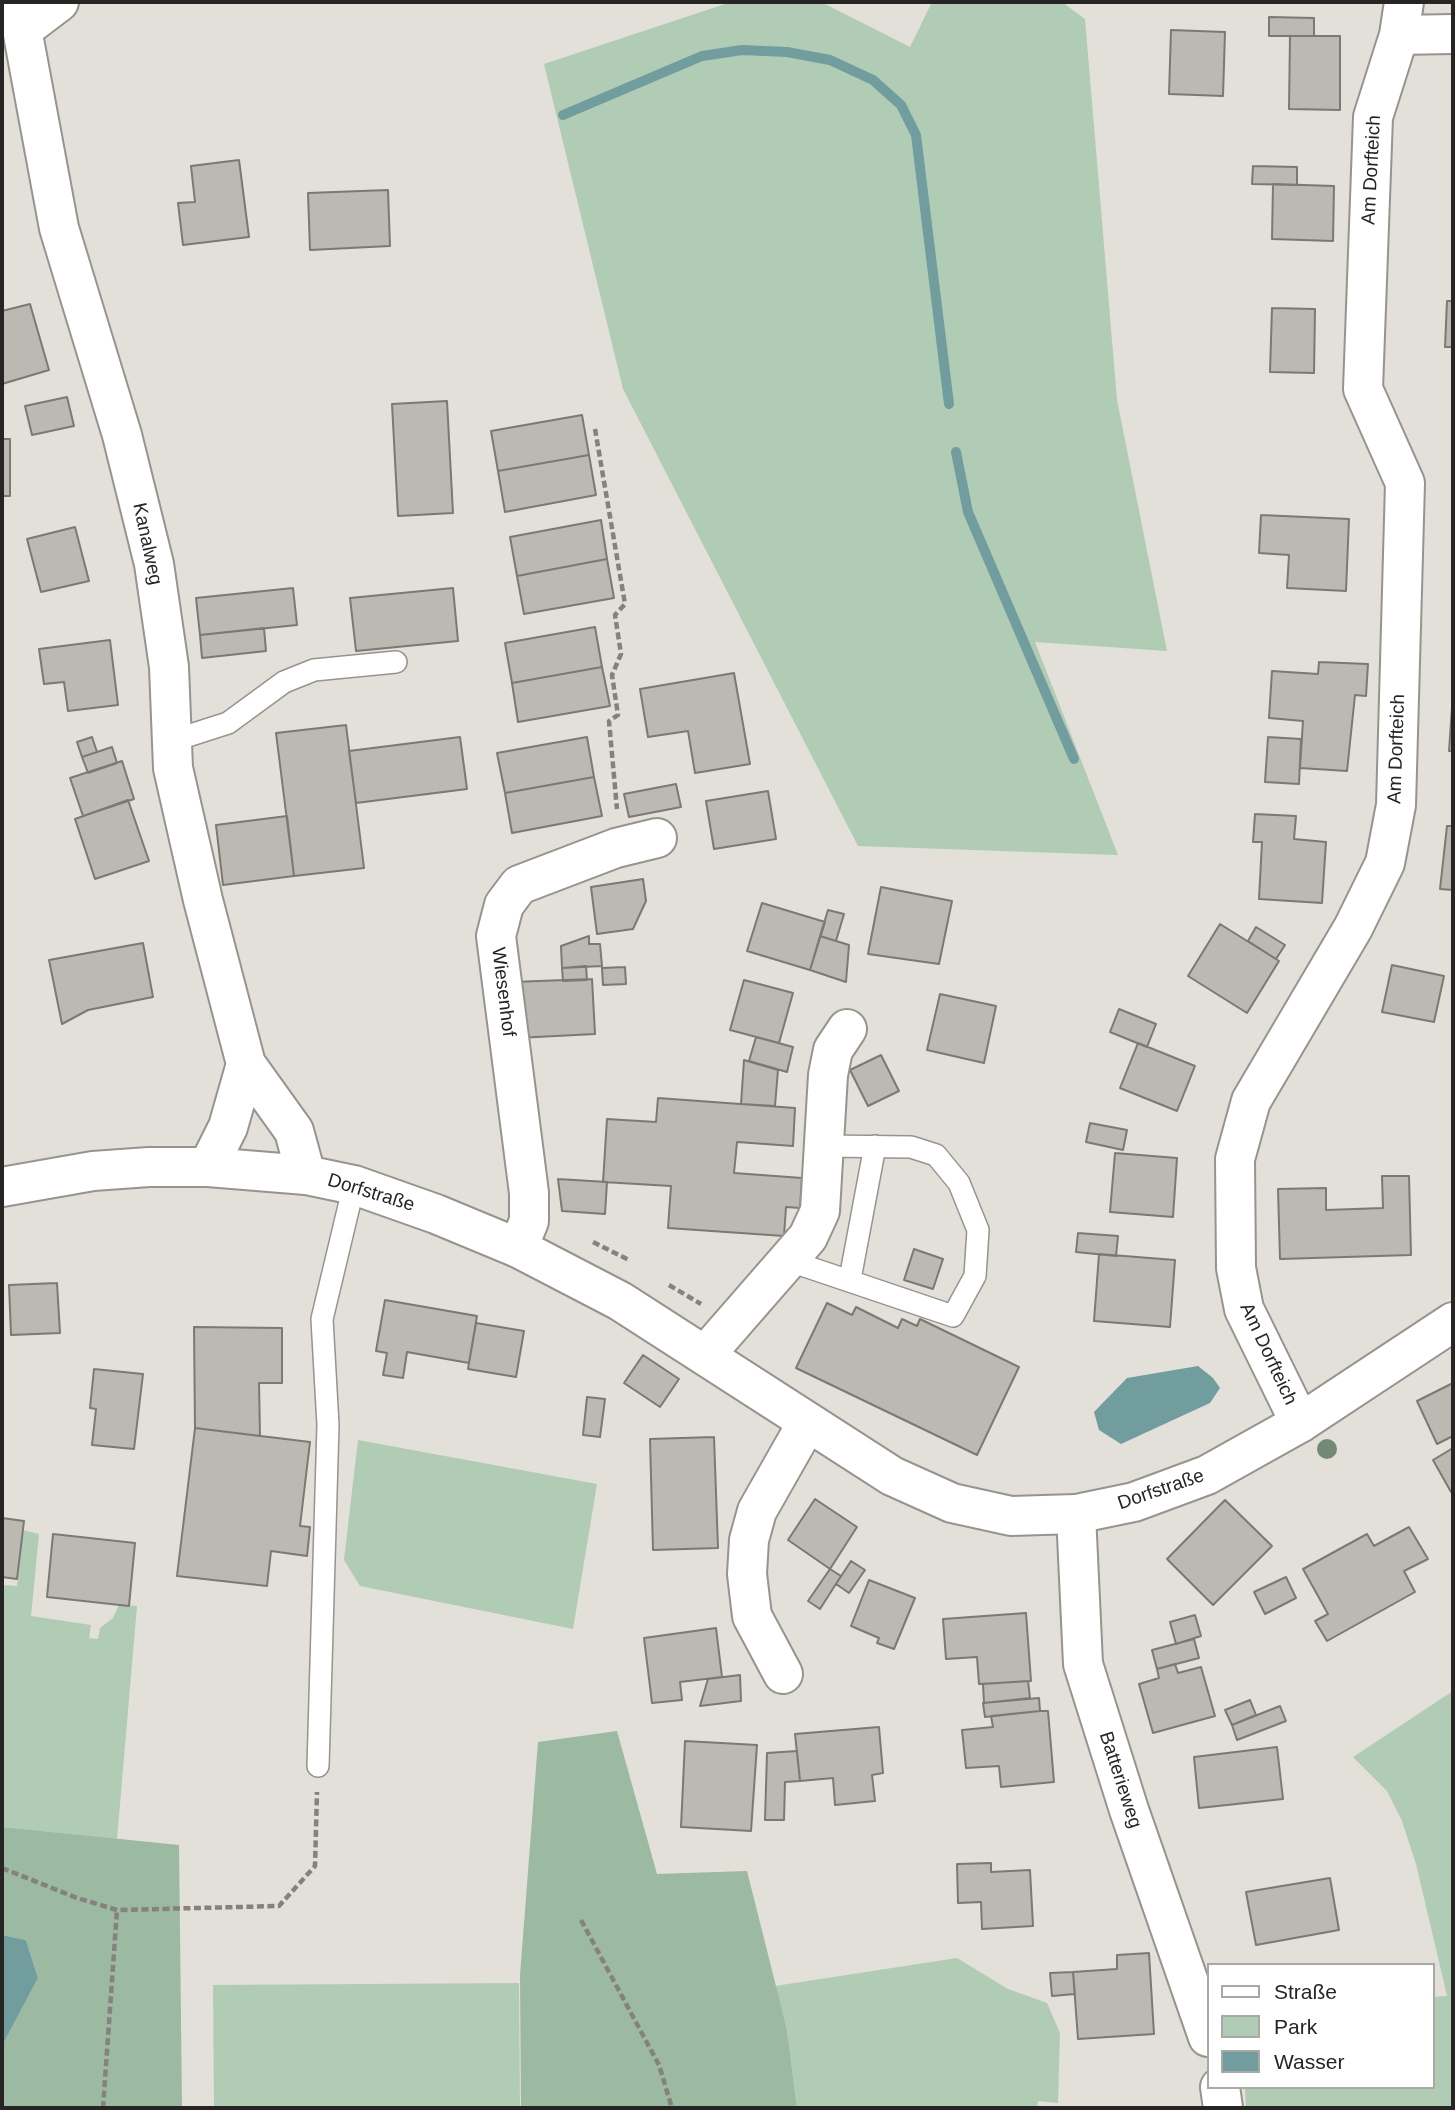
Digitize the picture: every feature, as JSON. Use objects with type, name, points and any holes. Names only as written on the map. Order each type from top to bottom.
[{"type":"street","name":"Kanalweg","points":[[59,2],[20,16],[59,228],[122,435],[154,564],[169,667],[173,768],[197,875],[246,1064],[293,1131],[306,1175]]},
{"type":"street","name":"Am Dorfteich","points":[[1300,1423],[1244,1309],[1236,1268],[1235,1159],[1251,1101],[1353,928],[1385,863],[1396,805],[1405,483],[1363,389],[1373,117],[1401,18],[1453,34]]},
{"type":"street","name":"Wiesenhof","points":[[518,1248],[529,1221],[529,1193],[496,936],[504,905],[519,885],[616,848],[657,838]]},
{"type":"street","points":[[706,1354],[808,1237],[820,1211],[828,1075],[833,1050],[847,1029]]},
{"type":"street","points":[[208,1167],[228,1127],[246,1064]]},
{"type":"street","name":"Dorfstraße","points":[[2,1187],[102,1170],[208,1167],[306,1175],[354,1185],[436,1214],[518,1248],[620,1301],[892,1476],[952,1503],[1012,1516],[1076,1514],[1134,1502],[1207,1475],[1300,1423],[1453,1322]]},
{"type":"street","points":[[783,1674],[752,1616],[747,1574],[749,1540],[757,1511],[807,1423]]},
{"type":"street","name":"Batterieweg","points":[[1076,1514],[1083,1664],[1129,1810],[1206,2031]]},
{"type":"street","points":[[1220,2089],[1223,2108]]},
{"type":"lane","points":[[172,741],[228,723],[284,682],[314,670],[396,662]]},
{"type":"lane","points":[[787,1260],[850,1279],[953,1316],[975,1276],[978,1230],[959,1183],[936,1155],[911,1147],[823,1146]]},
{"type":"lane","points":[[850,1279],[875,1146]]},
{"type":"lane","points":[[318,1766],[328,1425],[323,1319],[354,1185]]},
{"type":"path","points":[[595,429],[625,604],[615,615],[621,654],[612,674],[618,715],[609,721],[616,775],[616,848]]},
{"type":"path","points":[[2,1868],[77,1898],[117,1910],[279,1906],[315,1866],[318,1766]]},
{"type":"path","points":[[103,2108],[117,1910]]},
{"type":"path","points":[[581,1920],[659,2065],[672,2108]]},
{"type":"green space","points":[[731,2],[821,2],[910,47],[932,2],[1062,2],[1085,19],[1117,400],[1167,651],[1035,642],[1118,855],[858,846],[623,389],[544,64]]},
{"type":"green space","points":[[358,1440],[597,1484],[573,1629],[360,1586],[344,1560]]},
{"type":"green space","points":[[23,1530],[39,1534],[31,1616],[91,1625],[89,1638],[98,1639],[100,1628],[113,1618],[119,1605],[137,1606],[117,1839],[2,1827],[2,1585],[17,1586]]},
{"type":"green space","points":[[1453,1691],[1453,2108],[1246,2108],[1245,2089],[1434,2089],[1434,1997],[1447,1996],[1416,1864],[1402,1821],[1387,1791],[1353,1757]]},
{"type":"green space","points":[[617,1731],[657,1874],[747,1871],[787,2030],[797,2108],[521,2108],[520,1975],[538,1742]]},
{"type":"green space","points":[[2,1827],[179,1845],[182,2108],[2,2108],[2,2046],[38,1978],[26,1940],[2,1935]]},
{"type":"green space","points":[[957,1958],[1008,1989],[1047,2003],[1060,2033],[1058,2103],[1038,2101],[1037,2108],[797,2108],[787,2030],[775,1986]]},
{"type":"green space","points":[[519,1983],[520,2108],[214,2108],[213,1985]]},
{"type":"water","points":[[1198,1366],[1213,1378],[1220,1388],[1210,1403],[1121,1444],[1099,1430],[1094,1412],[1127,1378]]},
{"type":"water","points":[[2,1935],[26,1940],[38,1978],[2,2046]]},
{"type":"building","points":[[1269,17],[1314,18],[1314,36],[1269,36]]},
{"type":"building","points":[[1171,30],[1225,32],[1223,96],[1169,94]]},
{"type":"building","points":[[1290,36],[1340,36],[1340,110],[1289,109]]},
{"type":"building","points":[[239,160],[249,237],[183,245],[178,203],[195,202],[191,166]]},
{"type":"building","points":[[1253,166],[1297,167],[1297,185],[1252,184]]},
{"type":"building","points":[[1273,184],[1334,186],[1333,241],[1272,239]]},
{"type":"building","points":[[388,190],[390,246],[310,250],[308,193]]},
{"type":"building","points":[[1447,301],[1453,301],[1453,347],[1445,347]]},
{"type":"building","points":[[30,304],[49,370],[2,384],[2,311]]},
{"type":"building","points":[[1272,308],[1315,309],[1314,373],[1270,372]]},
{"type":"building","points":[[67,397],[74,426],[32,435],[25,406]]},
{"type":"building","points":[[447,401],[453,513],[398,516],[392,404]]},
{"type":"building","points":[[582,415],[589,455],[498,471],[491,431]]},
{"type":"building","points":[[2,439],[10,439],[10,496],[2,496]]},
{"type":"building","points":[[589,455],[596,495],[505,512],[498,471]]},
{"type":"building","points":[[1261,515],[1349,519],[1346,591],[1287,588],[1289,555],[1259,553]]},
{"type":"building","points":[[601,520],[607,559],[517,576],[510,537]]},
{"type":"building","points":[[75,527],[89,581],[41,592],[27,539]]},
{"type":"building","points":[[607,559],[614,598],[524,614],[517,576]]},
{"type":"building","points":[[293,588],[297,625],[200,635],[196,598]]},
{"type":"building","points":[[453,588],[458,641],[356,651],[350,598]]},
{"type":"building","points":[[595,627],[602,667],[512,683],[505,643]]},
{"type":"building","points":[[264,628],[266,651],[202,658],[200,635]]},
{"type":"building","points":[[110,640],[118,705],[68,711],[64,682],[44,684],[39,649]]},
{"type":"building","points":[[1319,662],[1368,664],[1366,696],[1355,695],[1347,771],[1300,768],[1303,721],[1269,718],[1272,671],[1318,674]]},
{"type":"building","points":[[602,667],[610,706],[518,722],[512,683]]},
{"type":"building","points":[[734,673],[750,764],[695,773],[688,731],[648,737],[640,689]]},
{"type":"building","points":[[1453,693],[1453,751],[1449,751]]},
{"type":"building","points":[[346,725],[364,868],[294,876],[276,733]]},
{"type":"building","points":[[92,737],[97,752],[82,757],[77,742]]},
{"type":"building","points":[[460,737],[467,789],[356,803],[349,751]]},
{"type":"building","points":[[587,737],[594,777],[505,793],[497,753]]},
{"type":"building","points":[[1268,737],[1301,739],[1299,784],[1265,782]]},
{"type":"building","points":[[112,747],[117,763],[88,773],[82,757]]},
{"type":"building","points":[[122,761],[134,799],[83,816],[70,778]]},
{"type":"building","points":[[594,777],[602,816],[512,833],[505,793]]},
{"type":"building","points":[[676,784],[681,807],[629,817],[624,794]]},
{"type":"building","points":[[768,791],[776,839],[714,849],[706,801]]},
{"type":"building","points":[[128,800],[149,861],[95,879],[75,819]]},
{"type":"building","points":[[1255,814],[1296,816],[1294,839],[1326,842],[1322,903],[1259,899],[1262,842],[1253,842]]},
{"type":"building","points":[[287,816],[294,876],[223,885],[216,825]]},
{"type":"building","points":[[1447,826],[1453,826],[1453,890],[1440,889]]},
{"type":"building","points":[[643,879],[646,901],[633,929],[597,934],[591,887]]},
{"type":"building","points":[[881,887],[952,901],[939,964],[868,954]]},
{"type":"building","points":[[762,903],[825,922],[810,970],[747,951]]},
{"type":"building","points":[[828,910],[844,914],[836,941],[820,936]]},
{"type":"building","points":[[1220,924],[1279,961],[1247,1013],[1188,976]]},
{"type":"building","points":[[1256,927],[1285,945],[1276,959],[1248,941]]},
{"type":"building","points":[[589,936],[589,944],[600,944],[602,966],[562,968],[561,946]]},
{"type":"building","points":[[820,936],[849,945],[846,982],[810,970]]},
{"type":"building","points":[[143,943],[153,997],[88,1010],[62,1024],[49,960]]},
{"type":"building","points":[[1392,965],[1444,976],[1434,1022],[1382,1012]]},
{"type":"building","points":[[586,966],[587,980],[563,981],[562,968]]},
{"type":"building","points":[[625,967],[626,984],[603,985],[602,968]]},
{"type":"building","points":[[592,979],[595,1034],[517,1038],[513,982]]},
{"type":"building","points":[[744,980],[793,993],[779,1043],[730,1030]]},
{"type":"building","points":[[940,994],[996,1006],[984,1063],[927,1050]]},
{"type":"building","points":[[1119,1009],[1156,1024],[1147,1047],[1110,1032]]},
{"type":"building","points":[[756,1037],[793,1047],[787,1072],[749,1061]]},
{"type":"building","points":[[1138,1043],[1195,1066],[1177,1111],[1120,1088]]},
{"type":"building","points":[[881,1055],[899,1091],[868,1106],[850,1070]]},
{"type":"building","points":[[744,1060],[778,1070],[775,1106],[741,1104]]},
{"type":"building","points":[[658,1098],[795,1108],[793,1146],[737,1142],[734,1173],[802,1178],[800,1208],[786,1207],[784,1236],[668,1228],[671,1186],[603,1182],[607,1119],[656,1122]]},
{"type":"building","points":[[1090,1123],[1127,1130],[1123,1150],[1086,1142]]},
{"type":"building","points":[[1115,1153],[1177,1158],[1173,1217],[1110,1212]]},
{"type":"building","points":[[1382,1176],[1409,1176],[1411,1255],[1280,1259],[1278,1189],[1326,1188],[1326,1210],[1383,1208]]},
{"type":"building","points":[[558,1179],[607,1182],[605,1214],[562,1211]]},
{"type":"building","points":[[1078,1233],[1118,1236],[1116,1256],[1076,1252]]},
{"type":"building","points":[[914,1249],[943,1259],[933,1289],[904,1280]]},
{"type":"building","points":[[1099,1254],[1175,1260],[1170,1327],[1094,1321]]},
{"type":"building","points":[[57,1283],[60,1333],[11,1335],[9,1285]]},
{"type":"building","points":[[385,1300],[477,1316],[469,1363],[407,1352],[403,1378],[383,1375],[387,1353],[376,1351]]},
{"type":"building","points":[[827,1303],[852,1315],[856,1307],[898,1328],[902,1319],[917,1326],[920,1319],[1019,1367],[977,1455],[796,1368]]},
{"type":"building","points":[[476,1323],[524,1331],[516,1377],[468,1369]]},
{"type":"building","points":[[194,1327],[282,1328],[282,1383],[259,1383],[260,1436],[195,1428]]},
{"type":"building","points":[[643,1355],[679,1379],[660,1407],[624,1383]]},
{"type":"building","points":[[94,1369],[143,1374],[134,1449],[92,1445],[96,1409],[90,1408]]},
{"type":"building","points":[[1453,1383],[1453,1436],[1437,1444],[1417,1401]]},
{"type":"building","points":[[587,1397],[605,1399],[600,1437],[583,1435]]},
{"type":"building","points":[[195,1428],[310,1442],[300,1526],[310,1527],[307,1556],[271,1551],[267,1586],[177,1576]]},
{"type":"building","points":[[714,1437],[718,1548],[653,1550],[650,1439]]},
{"type":"building","points":[[1453,1448],[1453,1491],[1451,1492],[1433,1460]]},
{"type":"building","points":[[815,1499],[857,1527],[830,1569],[788,1540]]},
{"type":"building","points":[[1225,1500],[1272,1546],[1213,1605],[1167,1559]]},
{"type":"building","points":[[2,1518],[24,1521],[17,1579],[2,1577]]},
{"type":"building","points":[[1409,1527],[1428,1559],[1404,1571],[1415,1592],[1327,1641],[1315,1621],[1328,1614],[1303,1569],[1367,1534],[1374,1546]]},
{"type":"building","points":[[53,1534],[135,1543],[129,1606],[47,1597]]},
{"type":"building","points":[[851,1561],[865,1570],[849,1593],[836,1584]]},
{"type":"building","points":[[830,1569],[841,1576],[820,1609],[808,1601]]},
{"type":"building","points":[[1286,1577],[1296,1598],[1265,1614],[1254,1592]]},
{"type":"building","points":[[869,1580],[915,1598],[894,1649],[877,1643],[879,1638],[851,1626]]},
{"type":"building","points":[[1026,1613],[1031,1681],[979,1684],[977,1657],[946,1659],[943,1619]]},
{"type":"building","points":[[1195,1615],[1201,1636],[1176,1644],[1170,1622]]},
{"type":"building","points":[[716,1628],[722,1677],[680,1682],[682,1700],[652,1703],[644,1638]]},
{"type":"building","points":[[1194,1639],[1199,1658],[1157,1669],[1152,1650]]},
{"type":"building","points":[[1175,1664],[1178,1673],[1201,1667],[1215,1716],[1153,1733],[1139,1684],[1159,1678],[1157,1669]]},
{"type":"building","points":[[740,1675],[741,1701],[700,1706],[708,1679]]},
{"type":"building","points":[[1028,1681],[1030,1698],[984,1703],[983,1684]]},
{"type":"building","points":[[1039,1698],[1040,1711],[985,1717],[983,1703]]},
{"type":"building","points":[[1250,1700],[1256,1715],[1232,1725],[1225,1710]]},
{"type":"building","points":[[1280,1706],[1286,1721],[1237,1740],[1232,1725]]},
{"type":"building","points":[[1048,1711],[1054,1782],[1001,1787],[999,1766],[966,1768],[962,1730],[993,1727],[991,1716]]},
{"type":"building","points":[[879,1727],[883,1773],[872,1775],[875,1801],[835,1805],[833,1778],[800,1781],[795,1734]]},
{"type":"building","points":[[685,1741],[757,1745],[751,1831],[681,1827]]},
{"type":"building","points":[[1277,1747],[1283,1799],[1199,1808],[1194,1757]]},
{"type":"building","points":[[797,1751],[800,1781],[785,1782],[784,1820],[765,1820],[767,1753]]},
{"type":"building","points":[[991,1863],[991,1872],[1030,1870],[1033,1926],[982,1929],[981,1902],[958,1903],[957,1864]]},
{"type":"building","points":[[1330,1878],[1339,1930],[1256,1945],[1246,1892]]},
{"type":"building","points":[[1149,1953],[1154,2034],[1078,2039],[1073,1972],[1117,1969],[1117,1955]]},
{"type":"building","points":[[1073,1972],[1075,1994],[1052,1996],[1050,1973]]},
{"type":"waterway","points":[[563,115],[702,56],[742,50],[787,52],[830,60],[873,80],[901,105],[916,135],[949,404]]},
{"type":"waterway","points":[[956,452],[968,512],[1074,759]]}]
